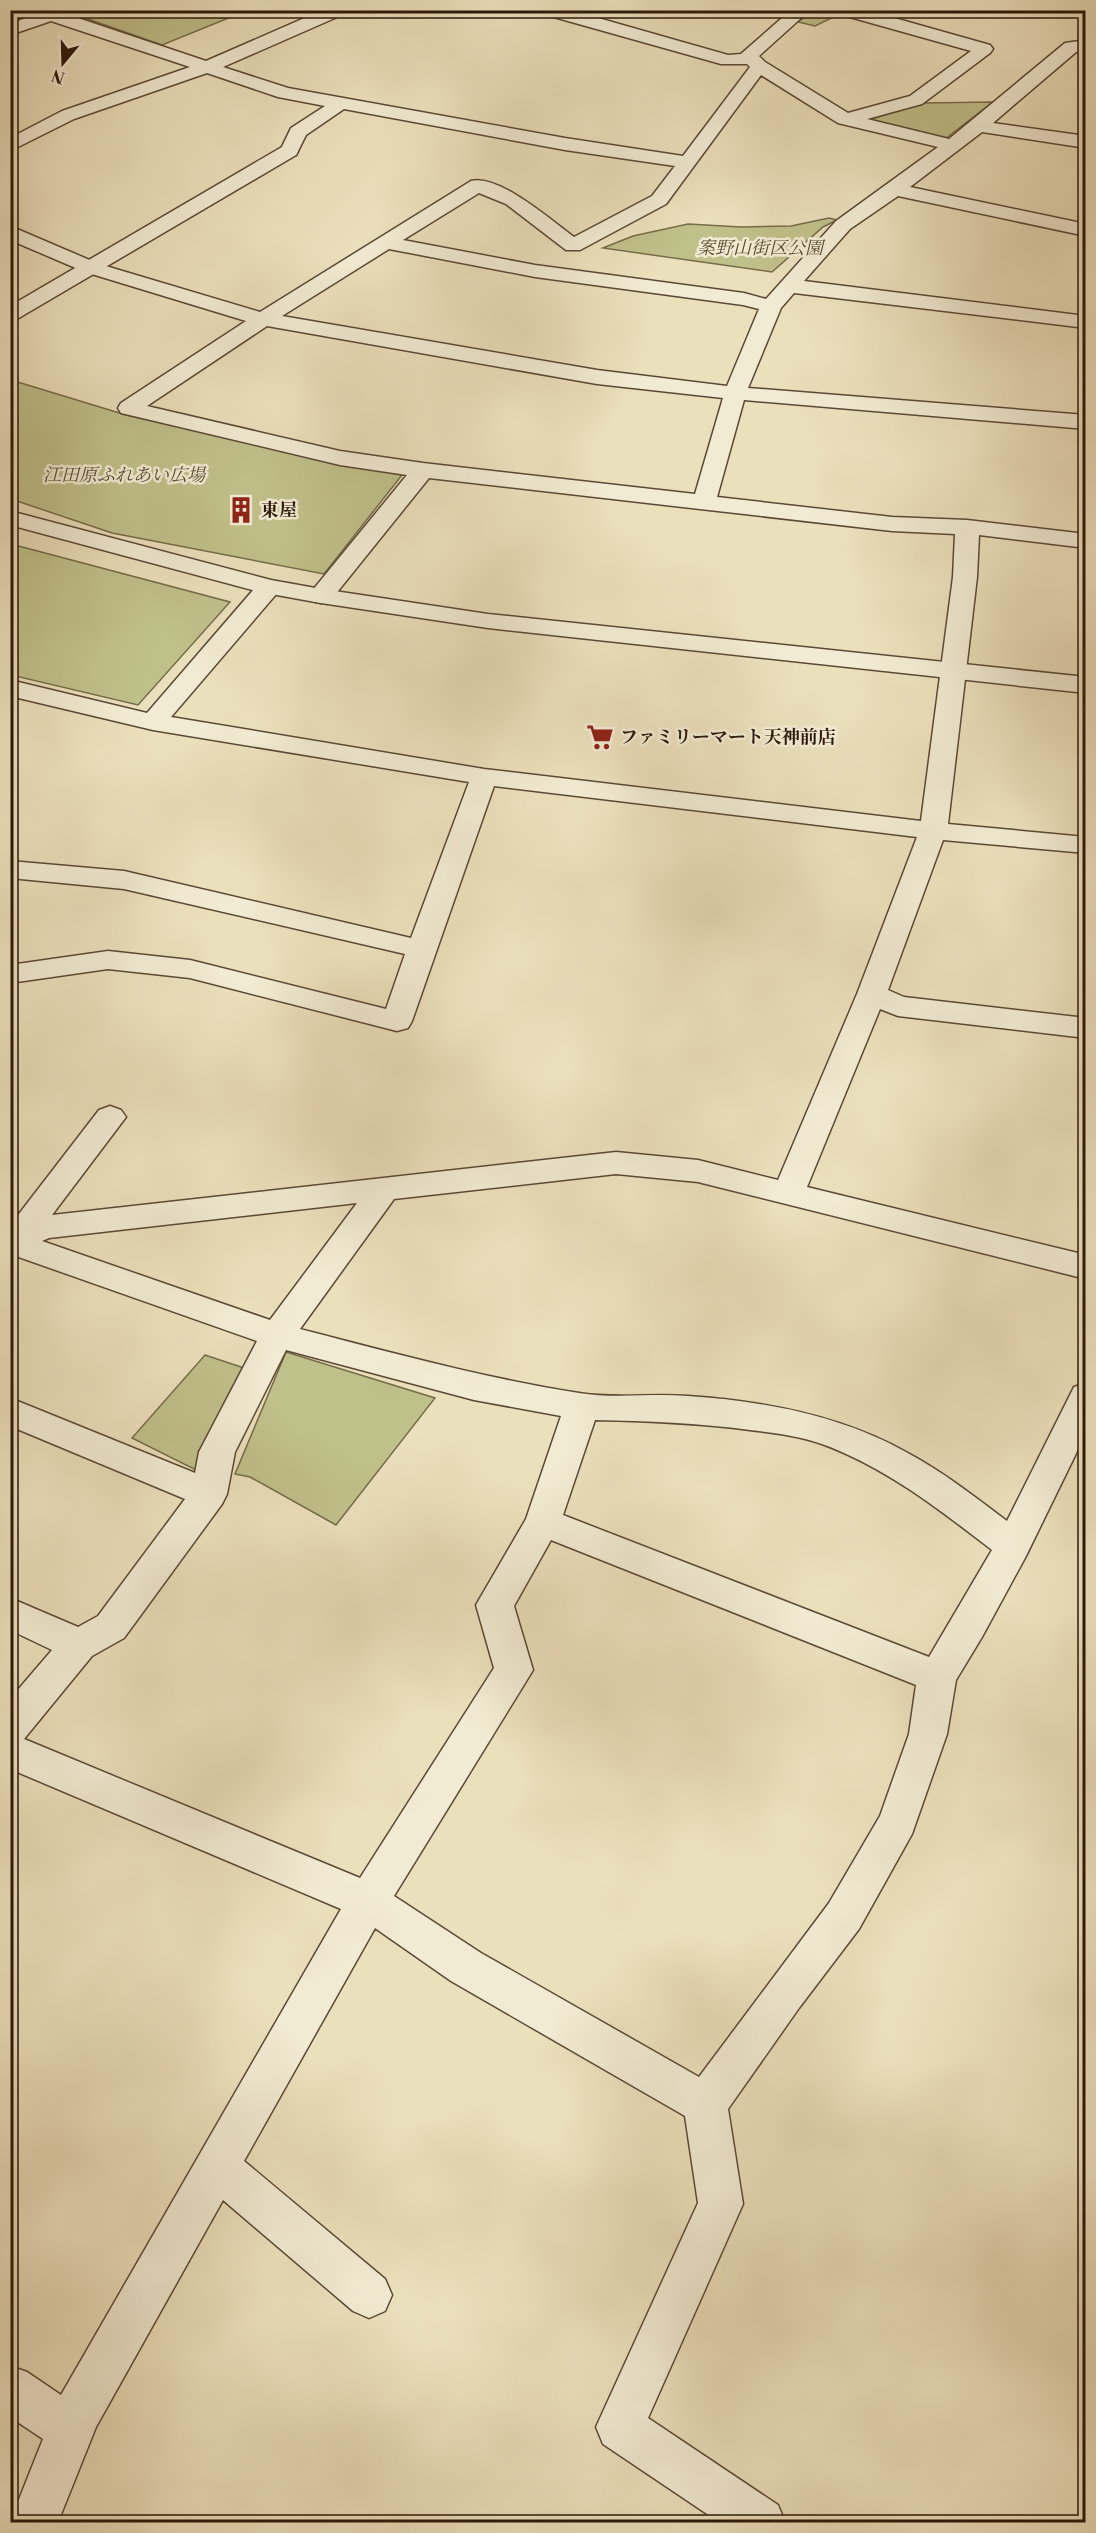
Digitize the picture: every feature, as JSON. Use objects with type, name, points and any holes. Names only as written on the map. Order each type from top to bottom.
[{"type":"street","points":[[10,146],[68,115],[208,67],[338,10]]},
{"type":"street","points":[[549,10],[727,60],[755,62]]},
{"type":"street","points":[[802,10],[749,56],[845,119],[951,145]]},
{"type":"street","points":[[845,10],[984,49],[916,100],[845,119]]},
{"type":"street","points":[[10,30],[43,13],[284,93],[565,144],[688,162]]},
{"type":"street","points":[[704,502],[735,393],[771,306],[843,225],[978,126],[1071,47],[1086,45]]},
{"type":"street","points":[[535,271],[573,246],[659,200],[688,162],[755,62]]},
{"type":"street","points":[[10,315],[289,151],[298,132],[341,103]]},
{"type":"street","points":[[978,126],[1086,142]]},
{"type":"street","points":[[573,246],[513,200],[478,185],[263,319],[129,408],[340,458],[423,470],[892,524],[967,527],[1086,541]]},
{"type":"street","points":[[895,189],[1086,230]]},
{"type":"street","points":[[10,232],[92,268],[263,319],[597,377],[735,393],[1086,422]]},
{"type":"street","points":[[387,243],[535,271],[744,298],[771,306]]},
{"type":"street","points":[[791,286],[1086,322]]},
{"type":"street","points":[[321,596],[423,470]]},
{"type":"street","points":[[10,518],[269,587],[321,596],[488,621],[1086,685]]},
{"type":"street","points":[[789,1193],[872,994],[933,831],[965,577],[967,527]]},
{"type":"street","points":[[153,722],[269,587]]},
{"type":"street","points":[[10,688],[153,722],[483,777],[933,831],[1086,845]]},
{"type":"street","points":[[10,974],[108,960],[190,969],[397,1022],[483,777]]},
{"type":"street","points":[[10,869],[124,880],[421,949]]},
{"type":"street","points":[[872,994],[898,1006],[1086,1028]]},
{"type":"street","points":[[21,1231],[110,1117]]},
{"type":"street","points":[[21,1231],[616,1164],[698,1171],[1086,1268]]},
{"type":"street","points":[[10,1728],[79,1645],[111,1627],[208,1494],[217,1452],[277,1335],[382,1191]]},
{"type":"street","points":[[21,1231],[277,1335],[474,1387],[582,1407],[688,1409],[778,1420],[829,1432],[893,1461],[953,1500],[1013,1546]]},
{"type":"street","points":[[760,2523],[620,2427],[721,2204],[705,2104],[784,1994],[844,1916],[898,1822],[928,1734],[937,1677],[969,1626],[1013,1546],[1086,1396]]},
{"type":"street","points":[[34,2523],[78,2412],[368,1901],[513,1670],[495,1605],[543,1522],[582,1407]]},
{"type":"street","points":[[10,1411],[208,1494]]},
{"type":"street","points":[[543,1522],[937,1677]]},
{"type":"street","points":[[10,1613],[79,1645]]},
{"type":"street","points":[[10,1751],[368,1901],[466,1968],[705,2104]]},
{"type":"street","points":[[217,2167],[369,2295]]},
{"type":"street","points":[[10,2389],[71,2430]]},
{"type":"green space","points":[[246,10],[162,45],[65,11]]},
{"type":"green space","points":[[812,11],[829,11],[840,14],[815,26],[798,22]]},
{"type":"green space","points":[[993,102],[945,139],[868,120],[924,103]]},
{"type":"green space","name":"案野山街区公園","points":[[829,218],[837,220],[823,227],[772,272],[603,248],[633,236],[688,224],[741,227],[791,226]]},
{"type":"green space","name":"江田原ふれあい広場","points":[[11,380],[126,415],[402,475],[324,574],[112,533],[11,499]]},
{"type":"green space","points":[[11,544],[230,602],[138,705],[11,675]]},
{"type":"green space","points":[[286,1352],[435,1398],[336,1525],[250,1477],[235,1474]]},
{"type":"green space","points":[[205,1355],[244,1368],[198,1471],[132,1438]]},
{"type":"place","name":"東屋","points":[[241,510]]},
{"type":"place","name":"ファミリーマート天神前店","points":[[600,737]]}]
